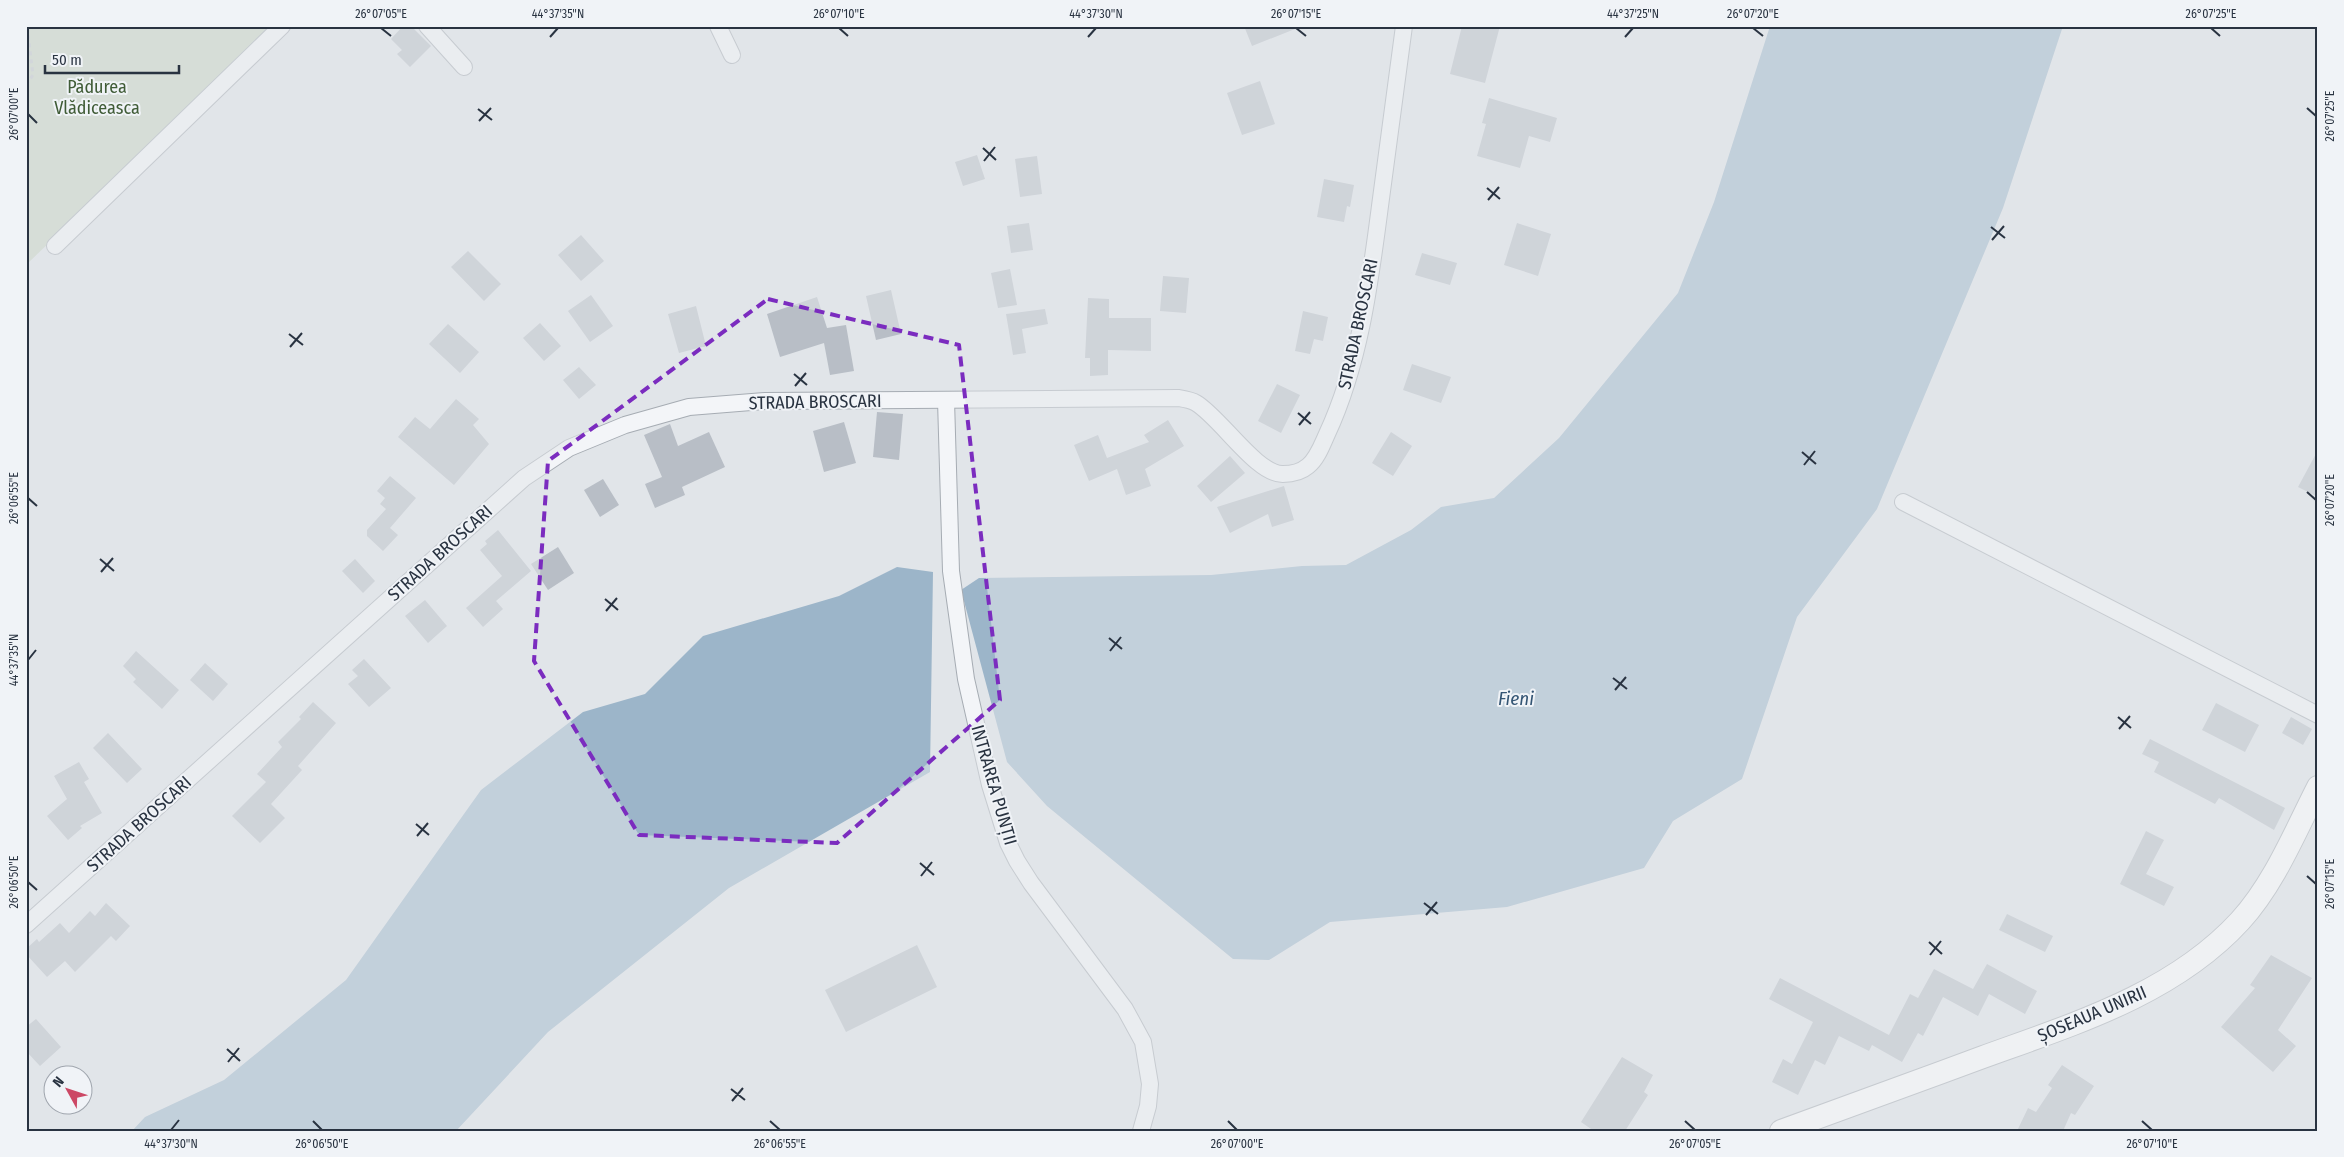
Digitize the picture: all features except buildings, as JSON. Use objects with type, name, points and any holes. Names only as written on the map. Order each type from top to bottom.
[{"type":"main road","name":"ȘOSEAUA UNIRII","points":[[1781,1131],[2071,1025],[2134,998],[2171,978],[2195,962],[2242,920],[2275,868],[2318,787]]},
{"type":"street","points":[[55,246],[282,26]]},
{"type":"street","points":[[427,26],[464,67]]},
{"type":"street","points":[[718,26],[732,55]]},
{"type":"street","name":"STRADA BROSCARI","points":[[26,925],[524,478],[569,448],[625,424],[689,407],[765,402],[1178,398],[1196,403],[1212,416],[1251,456],[1268,469],[1281,475],[1294,473],[1308,466],[1319,451],[1336,415],[1350,376],[1373,259],[1404,26]]},
{"type":"street","name":"INTRAREA PUNȚII","points":[[946,400],[950,552],[956,611],[966,679],[999,819],[1008,843],[1031,883],[1136,1026],[1143,1042],[1150,1084],[1148,1106],[1141,1131]]},
{"type":"street","points":[[1903,502],[2318,716]]},
{"type":"path","points":[[26,85],[33,75],[27,26]]},
{"type":"highlighted area","points":[[768,299],[959,345],[1000,700],[837,843],[639,835],[534,661],[548,461]]},
{"type":"green space","name":"Pădurea Vlădiceasca","points":[[26,26],[274,26],[26,265]]},
{"type":"water","name":"Fieni","points":[[1770,26],[2063,26],[2003,208],[1877,509],[1797,617],[1742,779],[1673,821],[1644,868],[1507,907],[1330,922],[1269,960],[1233,959],[1047,806],[1007,762],[961,590],[979,578],[1211,575],[1302,566],[1346,565],[1411,530],[1441,507],[1494,498],[1559,438],[1678,293],[1714,202]]},
{"type":"water","points":[[897,567],[933,572],[930,772],[729,888],[548,1032],[456,1131],[132,1131],[145,1117],[224,1080],[346,980],[481,790],[583,712],[645,694],[703,636],[839,596]]}]
